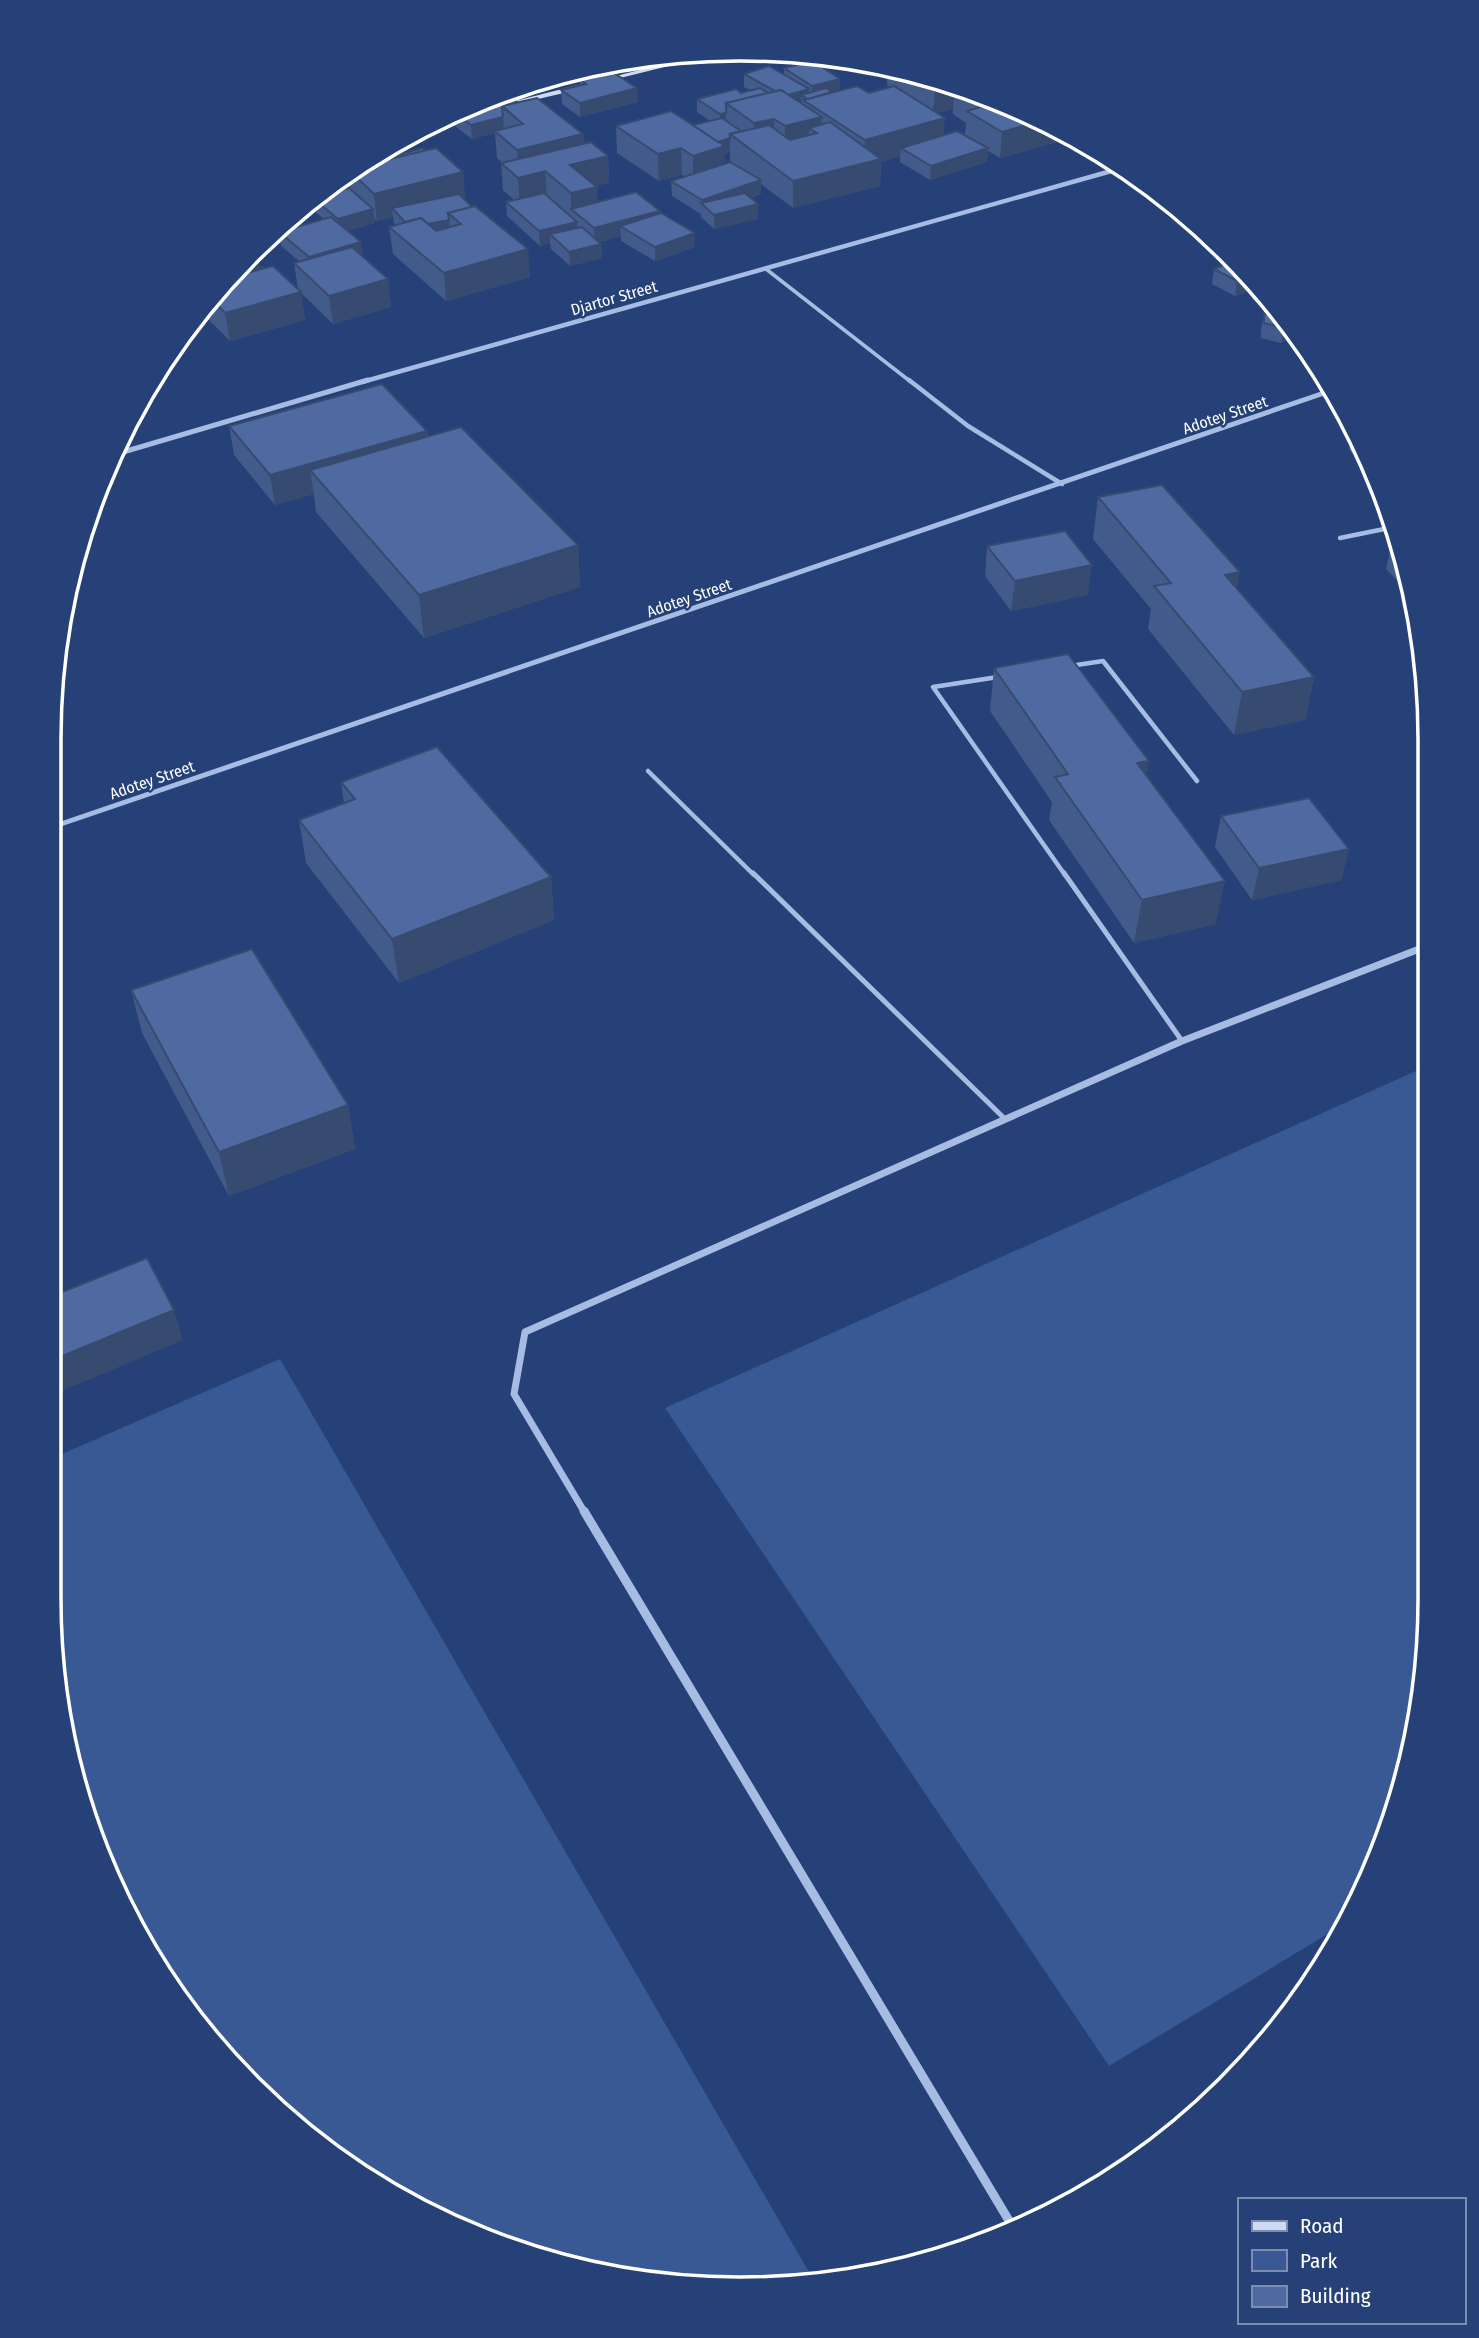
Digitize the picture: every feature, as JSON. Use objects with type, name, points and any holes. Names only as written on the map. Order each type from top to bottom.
[{"type":"main road","points":[[598,82],[665,66]]},
{"type":"main road","points":[[493,108],[585,85]]},
{"type":"street","name":"Djartor Street","points":[[126,450],[336,388],[1109,172]]},
{"type":"street","name":"Adotey Street","points":[[61,824],[1323,394]]},
{"type":"street","points":[[1009,2221],[514,1394],[525,1332],[1182,1041],[1418,949]]},
{"type":"lane","points":[[766,269],[968,426],[1062,484]]},
{"type":"lane","points":[[1340,538],[1384,529]]},
{"type":"lane","points":[[1064,667],[1103,662],[1197,781]]},
{"type":"lane","points":[[1012,675],[933,687],[1182,1041]]},
{"type":"lane","points":[[648,771],[1005,1119]]},
{"type":"green space","points":[[1418,1070],[1418,1598],[1412,1687],[1405,1731],[1382,1817],[1348,1898],[1330,1933],[1109,2066],[665,1408]]},
{"type":"green space","points":[[280,1359],[809,2273],[740,2277],[651,2271],[564,2254],[480,2225],[400,2186],[327,2137],[260,2078],[230,2046],[201,2011],[152,1938],[113,1858],[84,1774],[74,1731],[63,1643],[61,1454]]},
{"type":"building","points":[[799,64],[821,66],[840,79],[812,86],[784,68]]},
{"type":"building","points":[[769,66],[809,89],[788,95],[744,74]]},
{"type":"building","points":[[614,73],[637,88],[580,103],[561,90],[586,84],[581,80]]},
{"type":"building","points":[[857,86],[869,93],[894,86],[945,118],[865,140],[803,100]]},
{"type":"building","points":[[760,88],[768,93],[726,103],[726,113],[720,114],[697,99],[736,89],[741,93]]},
{"type":"building","points":[[826,88],[832,92],[808,99],[801,95]]},
{"type":"building","points":[[781,90],[822,117],[785,126],[774,119],[754,123],[726,103]]},
{"type":"building","points":[[537,98],[583,134],[517,150],[495,131],[523,124],[502,106]]},
{"type":"building","points":[[514,100],[518,103],[502,106],[503,117],[471,125],[464,120]]},
{"type":"building","points":[[982,106],[1026,125],[1002,132],[967,111]]},
{"type":"building","points":[[671,111],[725,146],[693,156],[681,148],[658,154],[616,126]]},
{"type":"building","points":[[722,118],[741,131],[718,142],[693,125]]},
{"type":"building","points":[[830,122],[881,159],[793,181],[730,134],[769,125],[790,140],[817,133],[809,128]]},
{"type":"building","points":[[957,131],[988,148],[931,166],[901,148]]},
{"type":"building","points":[[591,142],[608,156],[570,165],[597,187],[571,193],[545,171],[518,178],[501,163]]},
{"type":"building","points":[[423,148],[426,151],[396,158],[394,156]]},
{"type":"building","points":[[436,148],[463,172],[374,194],[358,179],[389,159]]},
{"type":"building","points":[[730,162],[761,180],[702,200],[671,181]]},
{"type":"building","points":[[349,188],[373,209],[338,219],[322,205]]},
{"type":"building","points":[[636,192],[660,211],[594,228],[571,209]]},
{"type":"building","points":[[544,193],[577,222],[539,231],[506,202]]},
{"type":"building","points":[[745,193],[758,204],[714,215],[701,203]]},
{"type":"building","points":[[459,194],[472,207],[448,213],[449,220],[428,224],[421,218],[405,222],[392,208]]},
{"type":"building","points":[[475,206],[528,249],[444,273],[389,227],[421,218],[436,231],[461,224],[448,213]]},
{"type":"building","points":[[661,213],[695,233],[655,247],[620,226]]},
{"type":"building","points":[[331,217],[361,242],[309,257],[285,237],[295,227]]},
{"type":"building","points":[[582,227],[601,244],[569,252],[550,234]]},
{"type":"building","points":[[352,247],[388,279],[329,296],[294,263]]},
{"type":"building","points":[[1224,265],[1238,281],[1237,281],[1214,269]]},
{"type":"building","points":[[273,266],[301,292],[225,313],[218,306],[248,272]]},
{"type":"building","points":[[1267,314],[1277,326],[1264,323],[1264,315]]},
{"type":"building","points":[[382,384],[427,431],[270,475],[229,426]]},
{"type":"building","points":[[461,427],[578,545],[419,595],[310,470]]},
{"type":"building","points":[[1162,485],[1240,572],[1225,575],[1314,677],[1242,692],[1154,586],[1171,583],[1098,497]]},
{"type":"building","points":[[1065,531],[1092,565],[1015,581],[987,546]]},
{"type":"building","points":[[1068,654],[1149,761],[1137,763],[1225,881],[1142,900],[1055,777],[1068,774],[994,668]]},
{"type":"building","points":[[437,747],[551,877],[392,939],[299,820],[355,799],[341,782]]},
{"type":"building","points":[[1309,798],[1349,849],[1259,868],[1221,816]]},
{"type":"building","points":[[252,949],[348,1105],[219,1152],[131,990]]},
{"type":"building","points":[[147,1258],[174,1310],[61,1357],[61,1293]]}]
